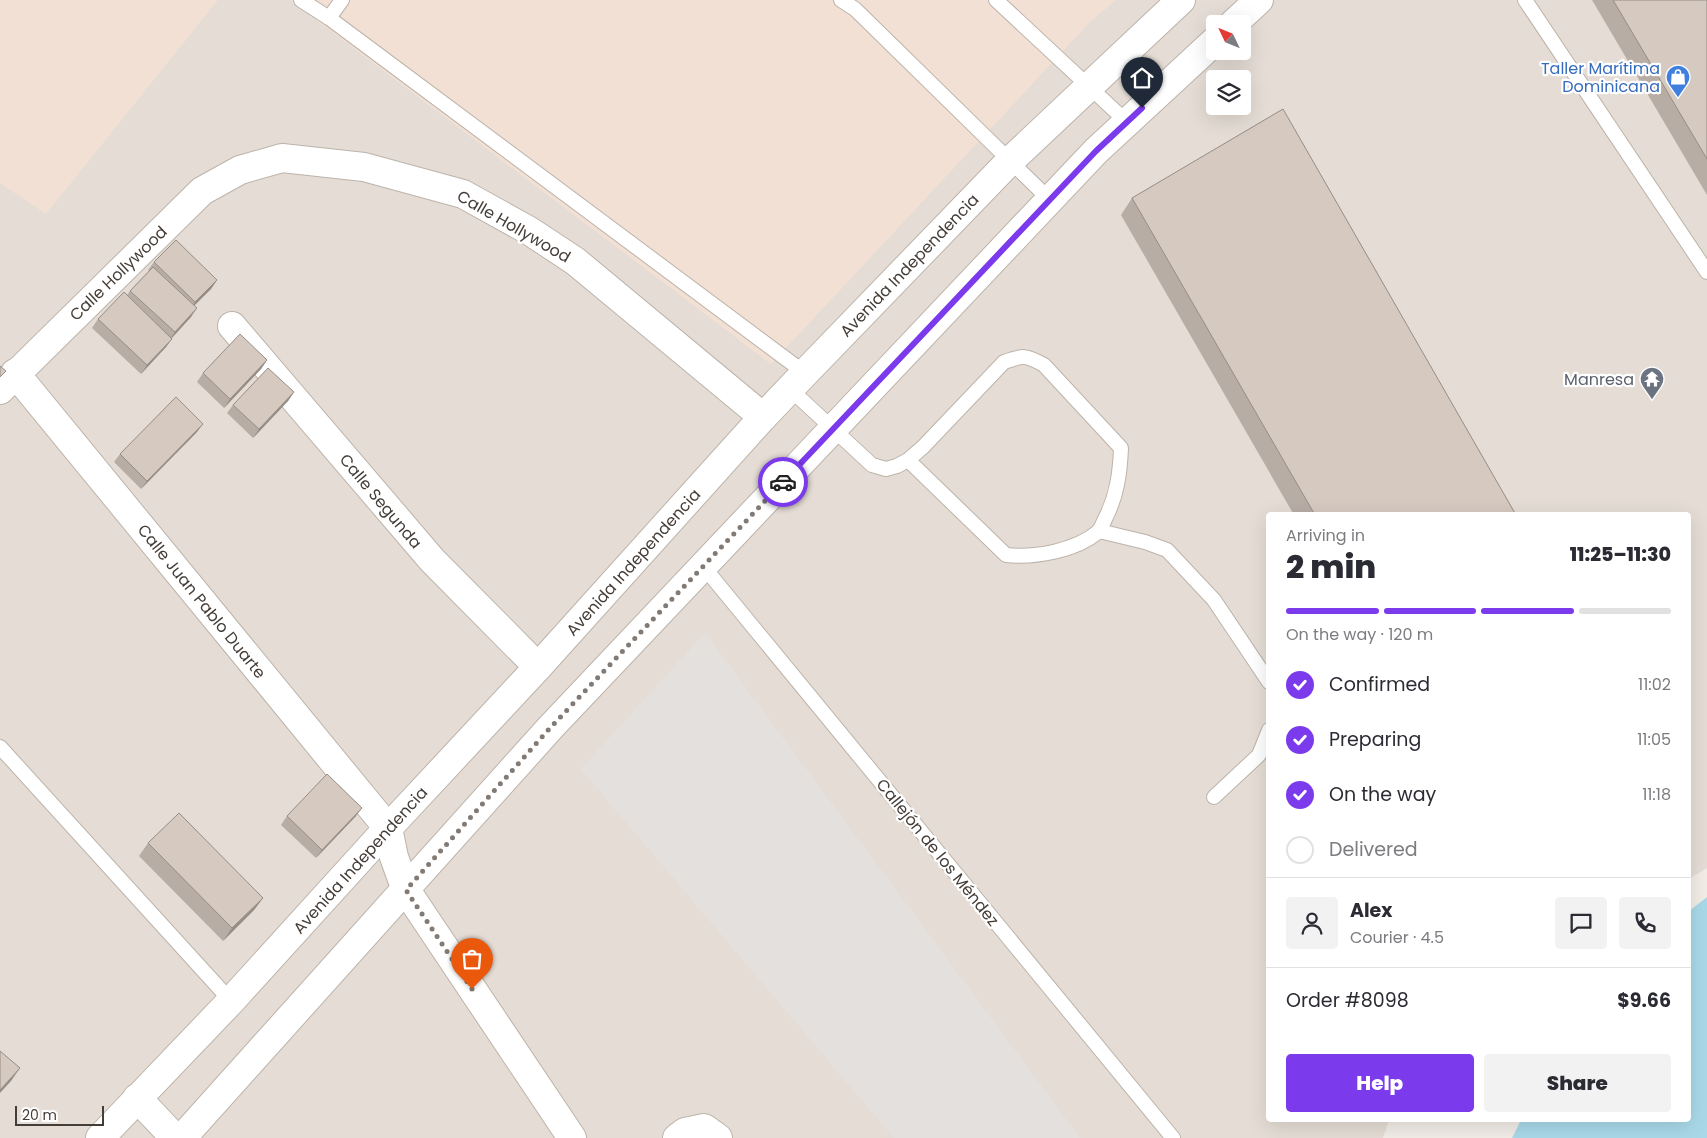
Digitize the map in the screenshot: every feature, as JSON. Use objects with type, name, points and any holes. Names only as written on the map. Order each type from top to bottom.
[{"type":"street","name":"Avenida Independencia","points":[[100,1138],[136,1098],[232,1001],[388,828],[538,667],[763,417],[1010,161],[1181,0]]},
{"type":"street","points":[[1243,15],[1259,0]]},
{"type":"street","points":[[182,1138],[550,728],[1096,151],[1206,49]]},
{"type":"street","name":"Calle Hollywood","points":[[8,382],[202,192],[240,170],[282,158],[364,167],[463,194],[528,230],[575,261],[763,417]]},
{"type":"street","name":"Calle Segunda","points":[[232,326],[432,560],[538,667]]},
{"type":"street","name":"Calle Juan Pablo Duarte","points":[[8,382],[388,828]]},
{"type":"street","points":[[388,828],[394,858],[406,890],[572,1138]]},
{"type":"street","points":[[136,1098],[175,1138]]},
{"type":"street","points":[[677,1138],[685,1132],[704,1128],[718,1138]]},
{"type":"lane","points":[[301,0],[329,18],[798,381],[833,429],[872,465],[886,469],[908,460],[1004,362],[1015,358],[1029,357],[1044,365],[1121,448],[1120,473],[1113,504],[1099,531],[1080,542],[1058,551],[1023,557],[1006,555],[908,460]]},
{"type":"lane","points":[[329,18],[342,0]]},
{"type":"lane","points":[[841,0],[855,5],[1050,200]]},
{"type":"lane","points":[[1526,0],[1707,272]]},
{"type":"lane","points":[[1001,2],[1127,122]]},
{"type":"lane","points":[[1099,531],[1145,542],[1167,550],[1214,600],[1266,678]]},
{"type":"lane","name":"Callejón de los Méndez","points":[[703,566],[1173,1138]]},
{"type":"lane","points":[[1214,797],[1259,755],[1266,738]]},
{"type":"lane","points":[[0,747],[232,1001]]},
{"type":"shaded area","points":[[0,0],[1707,0],[1707,868],[1691,878],[1691,512],[1266,512],[1266,1122],[1388,1122],[1383,1138],[0,1138]]},
{"type":"shaded area","points":[[0,0],[218,0],[46,214],[0,183]]},
{"type":"shaded area","points":[[290,0],[1116,0],[1090,22],[771,364]]},
{"type":"shaded area","points":[[705,633],[1080,1138],[894,1138],[581,769]]},
{"type":"water","points":[[1707,897],[1707,1138],[1512,1138],[1520,1122],[1691,1122],[1691,909]]},
{"type":"building","name":"Taller Marítima Dominicana","points":[[1613,0],[1707,0],[1707,159]]},
{"type":"building","points":[[1283,109],[1514,512],[1313,512],[1132,198]]},
{"type":"building","points":[[176,240],[217,280],[195,302],[154,262]]},
{"type":"building","points":[[153,267],[197,308],[175,332],[130,291]]},
{"type":"building","points":[[124,292],[172,339],[147,365],[98,319]]},
{"type":"building","points":[[240,334],[267,360],[230,399],[203,373]]},
{"type":"building","points":[[0,366],[6,371],[0,377]]},
{"type":"building","points":[[268,368],[294,392],[259,429],[233,405]]},
{"type":"building","points":[[176,397],[203,424],[147,481],[120,454]]},
{"type":"building","points":[[327,774],[362,808],[322,850],[287,816]]},
{"type":"building","points":[[179,813],[263,898],[232,928],[148,843]]},
{"type":"building","points":[[0,1051],[20,1068],[0,1090]]},
{"type":"way so far","points":[[472,989],[406,890],[550,728],[783,482]]},
{"type":"place","name":"Taller Marítima Dominicana","points":[[1678,98]]},
{"type":"place","name":"Manresa","points":[[1652,400]]},
{"type":"route","points":[[783,482],[1096,151],[1142,108]]}]
